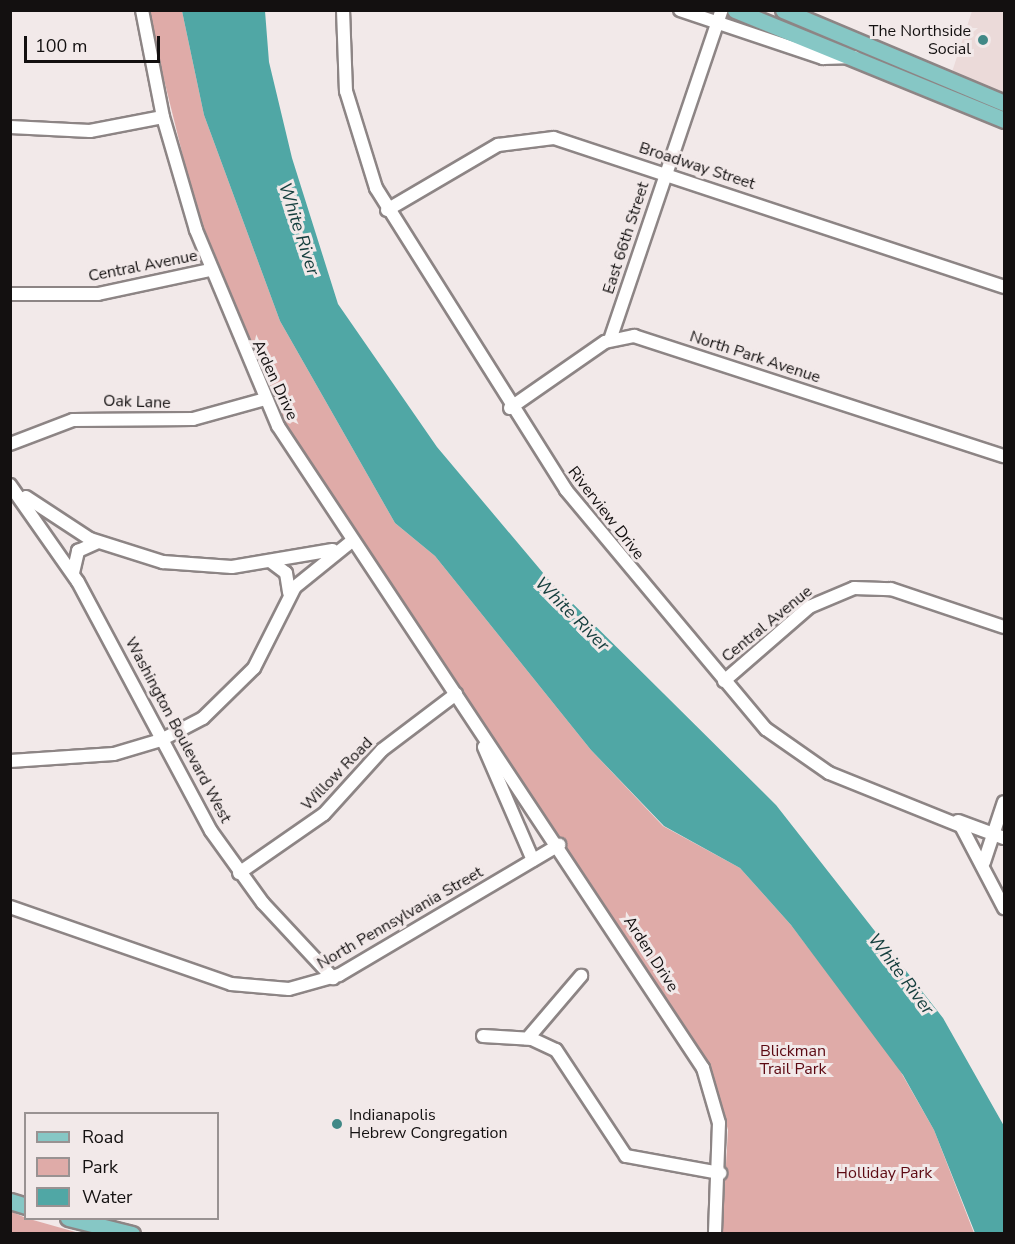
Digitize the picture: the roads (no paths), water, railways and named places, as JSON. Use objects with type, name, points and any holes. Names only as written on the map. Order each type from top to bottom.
[{"type":"main road","points":[[735,10],[1005,120]]},
{"type":"main road","points":[[783,10],[1005,103]]},
{"type":"main road","points":[[77,1220],[132,1233]]},
{"type":"street","name":"Arden Drive","points":[[142,10],[163,117],[210,270],[265,399],[352,540],[559,845],[700,1062],[720,1123],[720,1173],[715,1233]]},
{"type":"street","name":"Riverview Drive","points":[[343,10],[349,107],[366,164],[387,210],[510,408],[614,552],[766,729],[803,758],[840,778],[939,813],[965,830],[984,862],[1005,908]]},
{"type":"street","points":[[680,10],[839,62],[854,57]]},
{"type":"street","name":"East 66th Street","points":[[610,340],[716,22],[722,10]]},
{"type":"street","points":[[10,127],[90,131],[163,117]]},
{"type":"street","name":"Broadway Street","points":[[387,210],[481,154],[522,139],[566,141],[1005,287]]},
{"type":"street","name":"Central Avenue","points":[[10,294],[98,294],[210,270]]},
{"type":"street","name":"North Park Avenue","points":[[610,340],[647,339],[1005,456]]},
{"type":"street","points":[[510,408],[610,340]]},
{"type":"street","name":"Oak Lane","points":[[10,444],[73,420],[193,419],[265,399]]},
{"type":"street","points":[[10,484],[52,517],[98,542],[190,566],[270,561],[334,550]]},
{"type":"street","name":"Washington Boulevard West","points":[[10,484],[72,573],[127,666],[161,740],[239,873],[333,978]]},
{"type":"street","points":[[10,761],[89,759],[161,740],[214,710],[247,677],[289,594],[334,550],[352,540]]},
{"type":"street","points":[[72,573],[78,551],[98,542]]},
{"type":"street","points":[[270,561],[286,573],[289,594]]},
{"type":"street","name":"Central Avenue","points":[[724,681],[809,607],[847,590],[891,590],[1005,627]]},
{"type":"street","name":"Willow Road","points":[[239,873],[324,814],[382,750],[456,694]]},
{"type":"street","name":"Arden Drive","points":[[473,721],[533,860]]},
{"type":"street","points":[[984,862],[999,836],[1005,802]]},
{"type":"street","points":[[939,813],[999,836]]},
{"type":"street","name":"North Pennsylvania Street","points":[[10,907],[237,986],[289,990],[333,978],[559,845]]},
{"type":"street","points":[[528,1038],[581,976]]},
{"type":"street","points":[[483,1036],[528,1038],[562,1057],[623,1154],[720,1173]]},
{"type":"water","name":"White River","points":[[182,11],[265,11],[269,62],[292,158],[338,304],[437,447],[549,580],[776,805],[943,1018],[1004,1126],[1004,1233],[975,1233],[934,1130],[903,1075],[791,925],[740,868],[664,826],[591,750],[435,556],[395,523],[280,321],[204,115]]},
{"type":"place","name":"The Northside Social","points":[[983,40]]},
{"type":"place","name":"Indianapolis Hebrew Congregation","points":[[337,1124]]},
{"type":"park label","name":"Blickman Trail Park","points":[[793,1060]]},
{"type":"park label","name":"Holliday Park","points":[[884,1173]]}]
